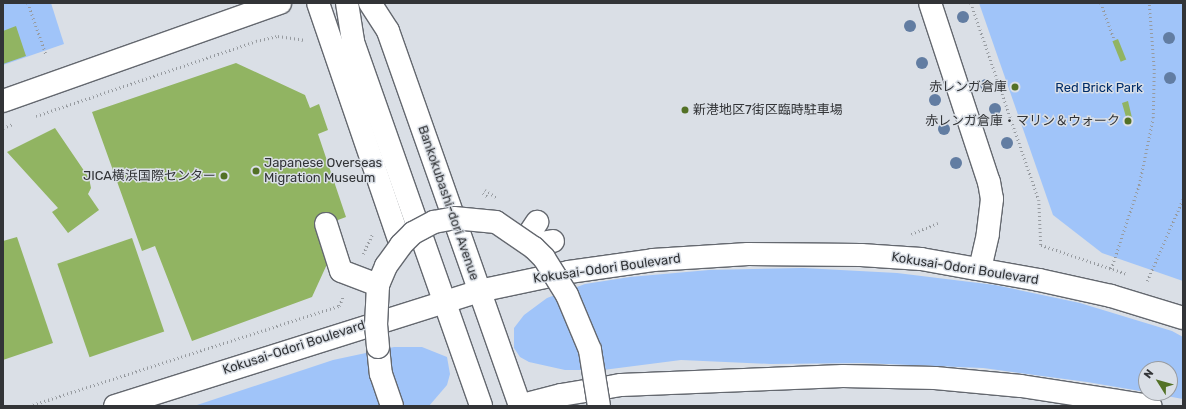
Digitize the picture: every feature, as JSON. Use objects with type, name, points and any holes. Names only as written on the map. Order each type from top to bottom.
[{"type":"street","points":[[3,101],[280,3]]},
{"type":"street","points":[[318,3],[401,245]]},
{"type":"street","points":[[347,3],[353,42],[481,406]]},
{"type":"street","name":"Bankokubashi-dori Avenue","points":[[370,3],[388,31],[520,406]]},
{"type":"street","points":[[930,3],[990,182],[992,199],[988,234],[980,268]]},
{"type":"street","points":[[392,406],[381,374],[376,325],[378,285],[386,266],[401,245],[413,232],[434,222],[454,218],[496,222],[538,243]]},
{"type":"street","points":[[537,222],[538,243],[544,258],[567,295],[581,325],[590,350],[598,406]]},
{"type":"street","points":[[326,224],[341,271],[378,285]]},
{"type":"street","name":"Kokusai-Odori Boulevard","points":[[115,406],[444,301],[480,291],[569,272],[638,262],[748,254],[861,255],[921,259],[980,268],[1111,296],[1183,318]]},
{"type":"street","points":[[520,406],[561,395],[621,386],[843,376],[935,378],[1013,386],[1150,406]]},
{"type":"street","points":[[131,406],[164,390]]},
{"type":"path","points":[[28,3],[46,54]]},
{"type":"path","points":[[971,3],[1039,200],[1040,245],[1132,276]]},
{"type":"path","points":[[1100,3],[1114,40]]},
{"type":"path","points":[[1111,269],[1139,185],[1153,118],[1154,70],[1149,3]]},
{"type":"path","points":[[33,117],[256,41],[278,36],[302,38],[308,41]]},
{"type":"path","points":[[3,128],[18,123]]},
{"type":"path","points":[[1147,281],[1183,199]]},
{"type":"path","points":[[361,259],[374,230]]},
{"type":"path","points":[[1140,279],[1154,284]]},
{"type":"path","points":[[29,406],[339,306],[344,295]]},
{"type":"green space","points":[[3,3],[51,3],[64,44],[3,65]]},
{"type":"green space","name":"Red Brick Park","points":[[979,3],[1183,3],[1183,281],[1102,253],[1053,215]]},
{"type":"green space","points":[[803,268],[897,273],[995,285],[1080,303],[1172,331],[1183,337],[1183,399],[1178,398],[1178,361],[1138,361],[1138,391],[983,368],[862,363],[771,364],[681,360],[603,370],[565,370],[529,362],[520,357],[514,348],[514,328],[524,315],[547,298],[585,284],[630,277],[709,270]]},
{"type":"green space","points":[[394,347],[422,347],[447,357],[450,374],[447,385],[429,406],[194,406],[333,360]]},
{"type":"building","points":[[16,26],[26,56],[3,64],[3,31]]},
{"type":"building","points":[[1118,39],[1126,59],[1121,62],[1112,41]]},
{"type":"building","name":"JICA横浜国際センター","points":[[236,63],[305,95],[310,108],[319,104],[328,130],[318,134],[346,217],[316,228],[328,262],[312,297],[192,341],[155,246],[142,251],[92,112]]},
{"type":"building","points":[[1128,101],[1133,122],[1128,124],[1122,103]]},
{"type":"building","points":[[55,128],[89,178],[91,188],[88,194],[99,210],[68,233],[52,212],[58,208],[7,152]]},
{"type":"building","points":[[17,237],[53,343],[3,360],[3,241]]},
{"type":"building","points":[[132,238],[164,332],[90,357],[57,264]]},
{"type":"place","name":"赤レンガ倉庫","points":[[1015,87]]},
{"type":"place","name":"新港地区7街区臨時駐車場","points":[[685,110]]},
{"type":"place","name":"赤レンガ倉庫・マリン＆ウォーク","points":[[1128,121]]},
{"type":"place","name":"Japanese Overseas Migration Museum","points":[[256,171]]},
{"type":"place","name":"JICA横浜国際センター","points":[[224,176]]}]
